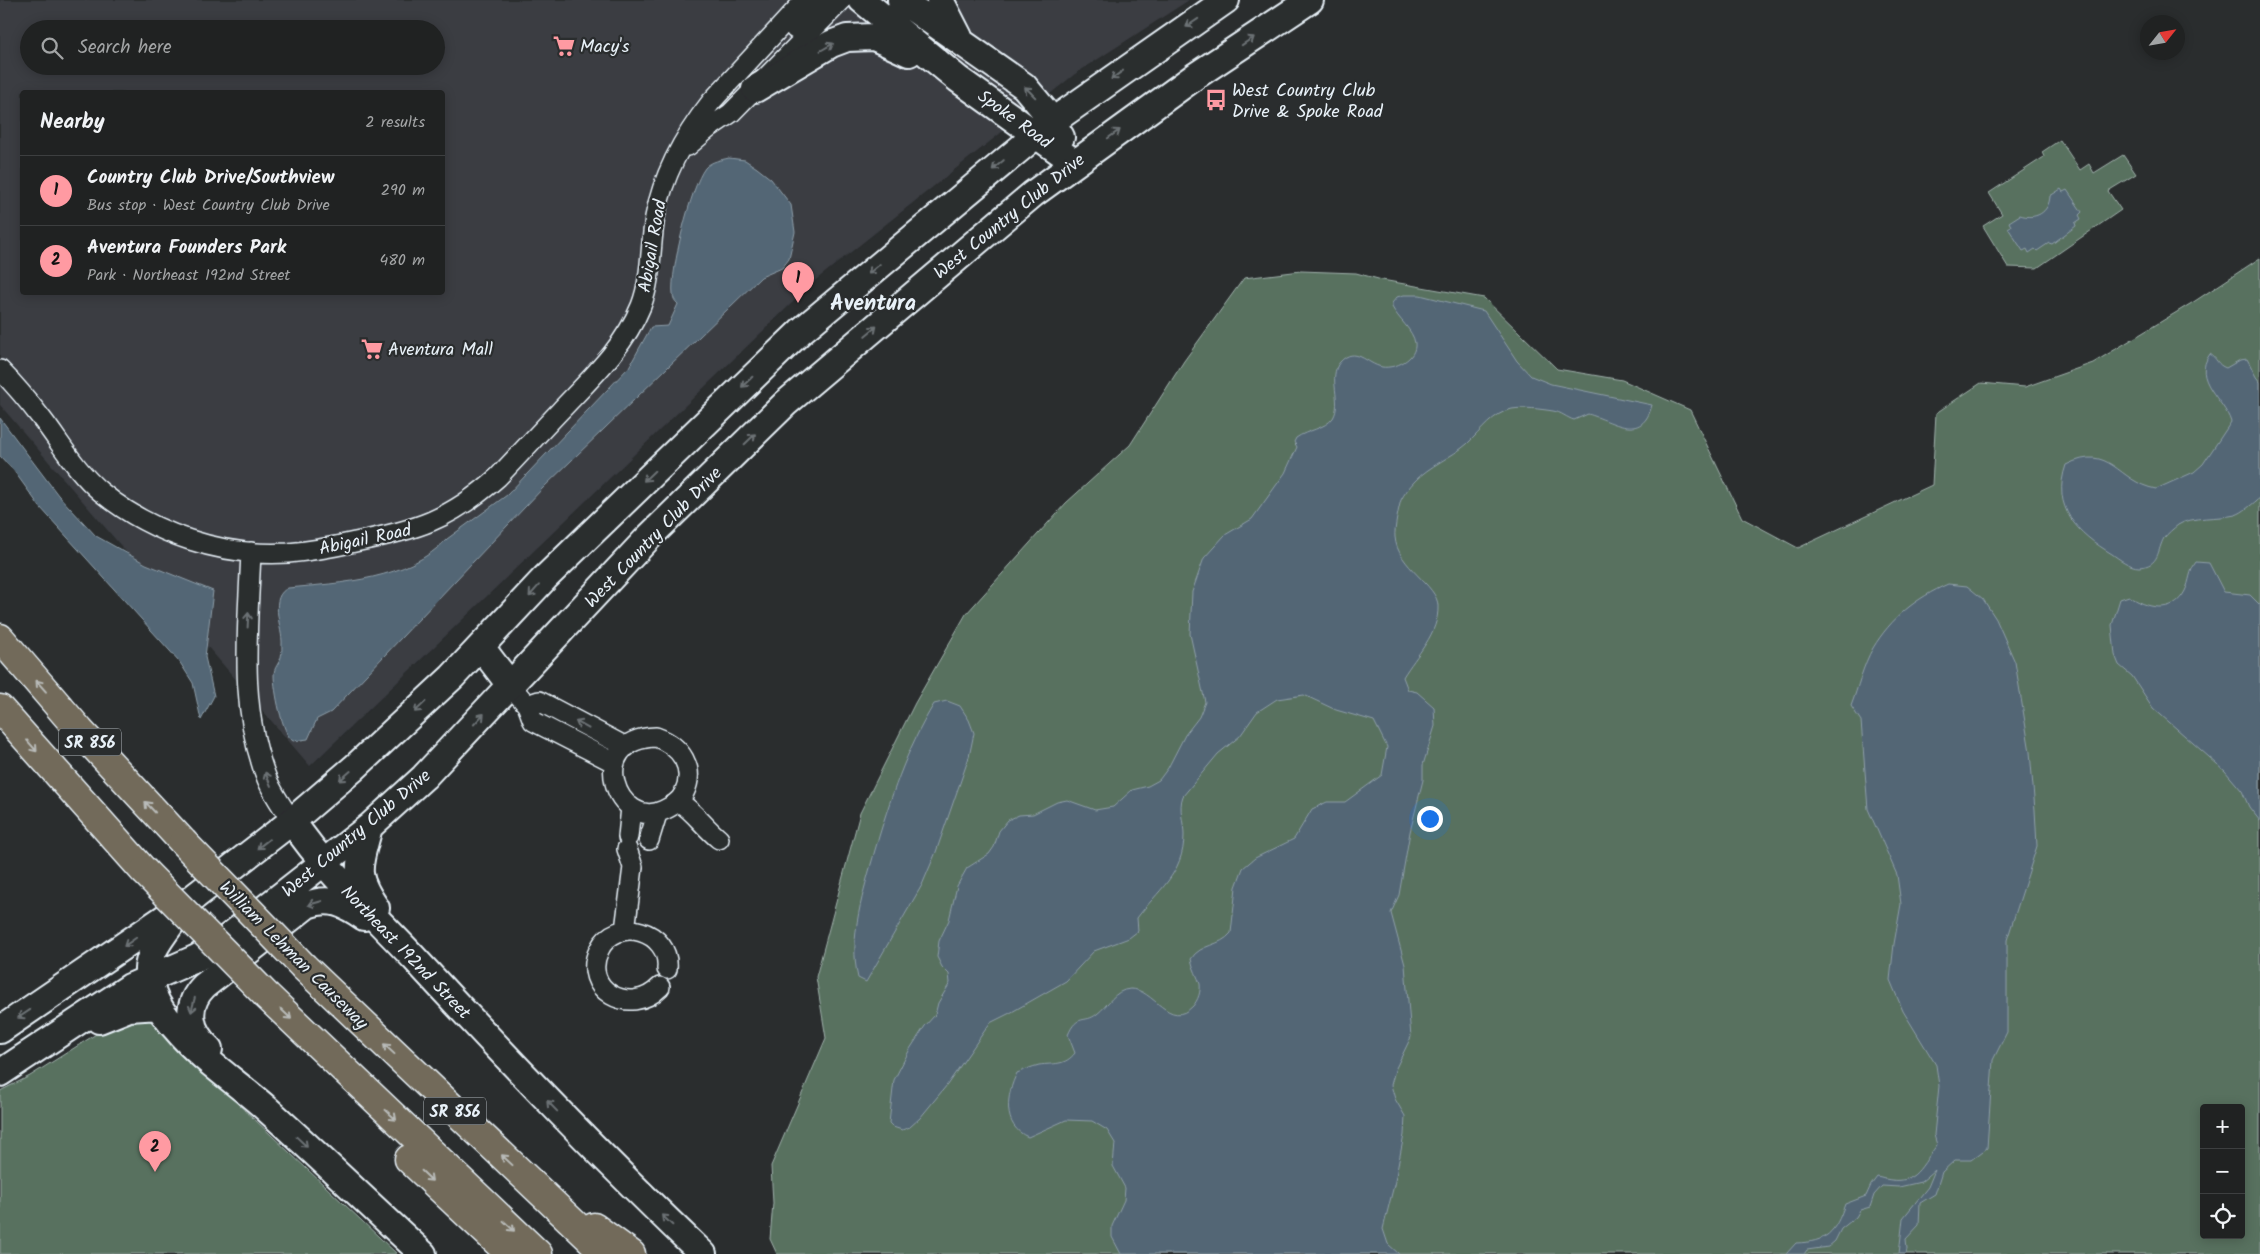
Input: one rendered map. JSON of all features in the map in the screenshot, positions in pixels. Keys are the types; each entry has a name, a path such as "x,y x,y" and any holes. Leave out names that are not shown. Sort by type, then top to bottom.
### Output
{"highway":[{"name":"William Lehman Causeway","path":"0,638 80,731 183,842 304,967 606,1254"},
{"name":"SR 856","path":"0,709 144,871 305,1033 538,1254"},
{"path":"305,1033 373,1123 510,1254"},
{"path":"527,1179 631,1254"}],"street":[{"name":"Abigail Road","path":"0,370 42,419 79,472 117,505 144,521 177,535 220,547 251,552 288,553 315,550 406,532 432,522 475,497 498,477 602,367 621,343 641,305 647,283 660,196 676,157 698,118 711,102 805,0"},
{"name":"Abigail Road","path":"709,128 726,101 824,0"},
{"name":"Abigail Road","path":"676,157 709,128 731,113 842,0"},
{"name":"Spoke Road","path":"862,0 958,79 1045,128"},
{"name":"Spoke Road","path":"901,0 1024,86 1045,128 1074,162"},
{"path":"940,0 962,42"},
{"path":"0,1030 185,904 292,821 388,737 481,647 545,578 801,331 1045,128 1226,0"},
{"name":"West Country Club Drive","path":"0,1073 119,994 148,978 197,958 221,943 369,826 424,777 648,538 786,403 1022,202 1074,162 1197,75 1310,0"},
{"path":"755,90 831,44 856,36 874,37 891,43 958,79"},
{"path":"684,442 715,473"},
{"name":"Northeast 192nd Street","path":"251,552 246,674 250,719 259,756 268,780 292,821 323,863 525,1078 702,1254"},
{"path":"481,647 527,705 534,721 615,763"},
{"path":"527,705 539,701 626,747"},
{"path":"656,737 668,741 679,750 686,760 689,773 687,786 678,801 657,814 638,810 619,795 614,784 613,772 615,763 626,747 644,738 656,737"},
{"path":"678,801 688,808 702,825 719,839"},
{"path":"625,930 631,806"},
{"path":"629,851 648,846 657,814"},
{"path":"369,826 360,865 361,884 402,945"},
{"path":"266,1109 196,1034 191,1014 198,992 295,913 318,902 332,901 345,904 402,945"},
{"path":"185,904 152,956 147,971 160,1006 183,1037 227,1078 266,1109 423,1254"},
{"path":"660,987 643,1000 631,1001 614,996 601,984 596,974 595,962 598,950 614,934 625,930 637,930 657,940 664,950 667,969"},
{"path":"52,1039 122,1010 160,1006"}],"shaded area":[{"name":"Aventura Mall","path":"0,0 1189,0 1075,74 817,279 310,766 0,405"}],"green space":[{"path":"2060,140 2080,170 2089,164 2094,173 2123,155 2136,174 2108,191 2121,210 2037,268 2008,267 1983,226 2002,214 1989,193 2044,157 2042,152"},
{"path":"2260,258 2260,1254 777,1254 770,1239 773,1203 771,1166 826,1038 816,977 860,813 915,703 966,614 1066,503 1130,445 1184,361 1244,278 1301,271 1356,273 1382,280 1484,298 1557,369 1622,380 1690,410 1742,518 1798,548 1932,485 1936,413 1981,383 2025,387 2093,363 2195,301"},
{"path":"145,1016 397,1254 0,1254 0,1091 30,1076 123,1017"}],"water":[{"path":"729,158 745,160 757,168 771,179 791,205 795,232 789,259 782,268 761,277 543,488 331,712 317,719 308,739 293,741 285,730 282,721 274,682 275,670 282,654 277,604 282,592 288,588 373,577 413,563 431,553 507,495 629,367 651,327 668,326 678,304 673,296 673,283 678,249 699,178 710,164"},
{"path":"2061,189 2063,192 2067,190 2082,212 2079,215 2081,219 2075,223 2076,226 2052,244 2049,243 2037,251 2035,249 2029,253 2027,249 2023,251 2008,228 2011,226 2009,222 2020,215 2031,217 2040,214 2047,207 2050,196"},
{"path":"1420,295 1484,311 1517,361 1531,376 1551,384 1652,405 1647,417 1641,424 1634,427 1617,425 1588,414 1574,420 1556,412 1543,410 1522,408 1505,411 1493,418 1461,449 1421,476 1409,488 1401,500 1395,534 1397,548 1409,566 1432,591 1438,606 1435,626 1431,635 1403,677 1408,690 1417,692 1434,707 1435,726 1423,765 1423,780 1410,832 1399,895 1391,913 1405,965 1411,1037 1395,1070 1391,1085 1395,1099 1405,1116 1404,1135 1383,1229 1388,1244 1399,1254 1121,1254 1112,1237 1112,1226 1124,1200 1125,1188 1113,1166 1115,1143 1107,1130 1092,1121 1066,1120 1028,1137 1020,1132 1010,1118 1009,1109 1010,1091 1017,1073 1039,1065 1063,1062 1071,1057 1075,1053 1068,1035 1071,1028 1078,1021 1093,1017 1115,995 1124,990 1139,990 1176,1014 1184,1012 1193,1006 1199,996 1200,984 1191,959 1200,950 1222,941 1231,933 1236,887 1243,868 1255,858 1294,839 1312,809 1327,802 1345,802 1382,775 1387,747 1374,721 1336,710 1304,695 1277,699 1257,712 1240,736 1218,754 1183,796 1181,811 1184,835 1183,849 1179,861 1168,881 1137,918 1138,931 1129,938 1094,951 1066,981 990,1023 947,1085 920,1118 910,1127 902,1130 893,1127 889,1123 894,1080 910,1049 925,1026 935,1015 938,1003 950,983 949,974 942,967 937,957 939,941 949,920 957,886 967,868 989,854 994,847 999,831 1008,820 1019,815 1033,814 1057,802 1067,800 1095,810 1113,807 1132,790 1148,786 1159,780 1168,768 1185,735 1199,717 1205,702 1190,634 1192,592 1204,558 1225,535 1252,519 1285,473 1297,447 1294,442 1296,438 1325,425 1333,418 1336,412 1335,375 1336,368 1340,362 1346,357 1356,355 1376,365 1387,367 1399,365 1413,354 1415,349 1414,338 1392,307 1392,303 1397,297"},
{"path":"2210,354 2226,368 2240,360 2247,359 2260,382 2260,498 2235,515 2190,520 2178,525 2164,538 2157,557 2151,564 2139,567 2132,566 2099,546 2078,528 2070,518 2062,494 2062,480 2066,465 2081,459 2094,458 2104,461 2143,485 2156,489 2194,472 2203,464 2231,422 2206,381 2205,363"},
{"path":"0,418 58,495 96,536 146,564 213,591 205,657 214,696 201,720 193,683 179,661 40,507 14,471 0,456"},
{"path":"2196,562 2209,563 2224,592 2250,595 2260,605 2260,821 2249,807 2242,791 2225,771 2153,708 2132,676 2119,665 2115,655 2112,625 2120,599 2129,596 2143,604 2159,607 2174,604 2185,591"},
{"path":"1948,584 1967,586 1983,599 1996,619 2015,662 2030,752 2035,810 2037,846 2007,940 2007,1032 1993,1060 1987,1148 1971,1160 1955,1160 1942,1172 1935,1194 1920,1203 1919,1225 1906,1239 1906,1254 1899,1254 1903,1218 1928,1187 1935,1170 1921,1182 1899,1187 1882,1186 1874,1195 1870,1207 1860,1210 1856,1217 1841,1229 1835,1241 1828,1247 1807,1250 1804,1254 1786,1254 1796,1243 1815,1241 1828,1234 1837,1222 1845,1204 1866,1196 1877,1177 1900,1180 1908,1179 1914,1175 1937,1145 1934,1135 1939,1086 1936,1065 1903,1011 1890,980 1901,904 1897,875 1868,809 1861,721 1851,706 1863,669 1880,637 1896,618 1915,602"},
{"path":"947,701 960,706 969,720 974,733 969,757 936,852 922,885 866,982 858,978 855,946 856,930 866,881 893,794 915,739 934,704"}],"place":[{"name":"Macy's","path":"564,46"},
{"name":"West Country Club Drive & Spoke Road","path":"1216,100"},
{"name":"Country Club Drive/Southview","path":"798,303"},
{"name":"Aventura Mall","path":"372,349"},
{"name":"Aventura Founders Park","path":"155,1172"}],"district":[{"name":"Aventura","path":"873,302"}]}
